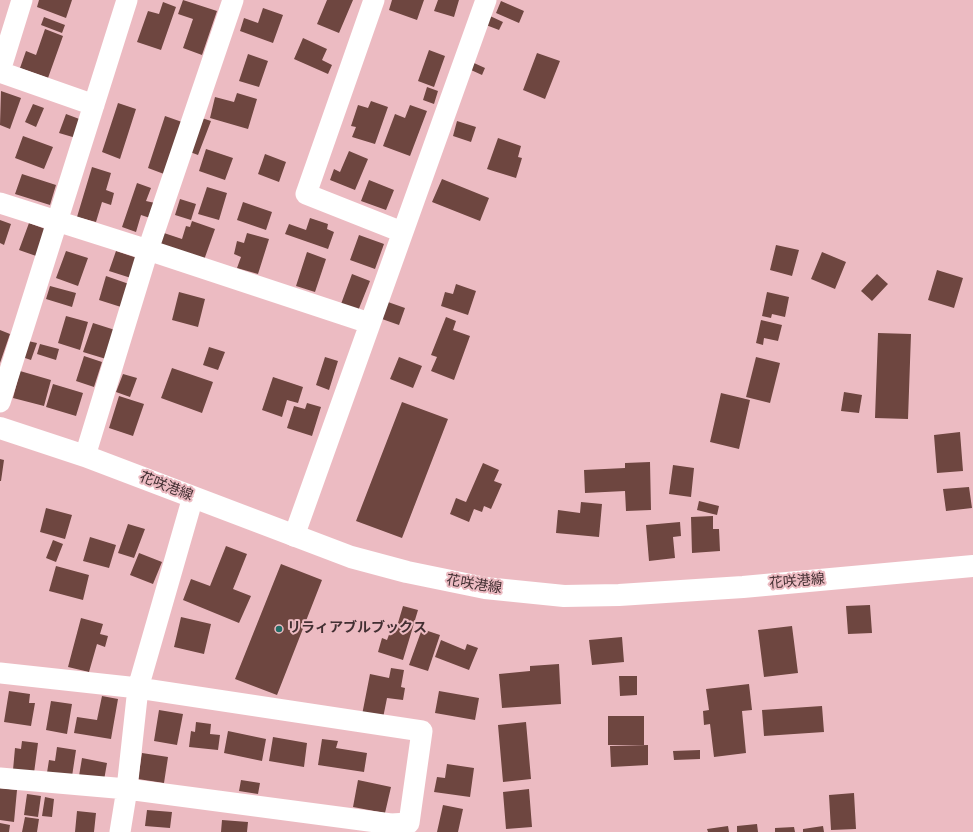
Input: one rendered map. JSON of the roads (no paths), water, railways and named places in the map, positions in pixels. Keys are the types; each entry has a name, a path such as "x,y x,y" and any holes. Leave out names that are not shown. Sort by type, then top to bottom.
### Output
{"main road":[{"name":"花咲港線","path":"0,428 85,456 351,557 407,572 485,588 564,596 618,595 743,586 973,566"}],"street":[{"path":"22,0 0,71 94,105"},
{"path":"0,402 127,0"},
{"path":"85,456 148,250 233,0"},
{"path":"374,0 306,194 402,232"},
{"path":"294,536 369,323 486,0"},
{"path":"0,203 369,323"},
{"path":"120,832 127,789 138,688 193,497"},
{"path":"0,673 138,688 422,731 409,823 391,824 127,789 0,778"}],"place":[{"name":"リラィアブルブックス","path":"279,629"}]}
